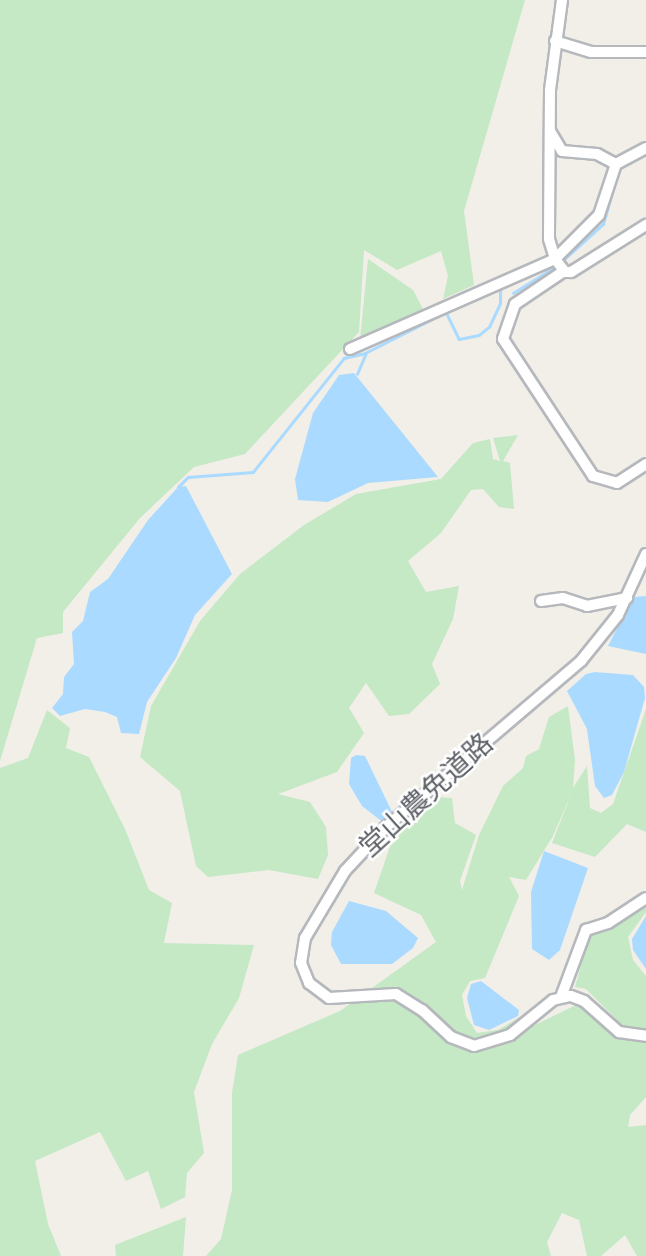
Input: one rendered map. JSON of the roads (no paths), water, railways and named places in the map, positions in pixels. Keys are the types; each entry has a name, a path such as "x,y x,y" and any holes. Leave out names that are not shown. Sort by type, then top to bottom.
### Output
{"street":[{"path":"562,0 555,41 550,131 549,239 559,265 571,272 595,260 646,225"},
{"path":"555,41 590,51 646,52"},
{"path":"550,131 562,151 597,154 616,164"},
{"path":"646,148 616,164 599,215 559,265 515,304 503,339 593,476 617,483 646,464"},
{"path":"349,349 559,265"},
{"name":"堂山農免道路","path":"561,997 510,1035 474,1046 451,1037 422,1010 396,994 329,998 309,983 301,954 323,904 362,852 581,661 627,598 646,554"},
{"path":"541,601 563,598 587,606 627,598"},
{"path":"646,898 608,923 586,930 561,997 584,1001 619,1032 646,1035"}],"water":[{"path":"354,373 438,477 368,483 328,502 298,500 295,479 313,413 339,375"},
{"path":"186,486 232,574 195,615 176,658 147,702 139,734 121,733 117,717 105,712 85,709 60,716 52,708 63,694 64,677 74,664 72,632 83,621 90,592 108,579 148,520 178,487"},
{"path":"646,596 646,654 608,646 633,597"},
{"path":"595,672 633,675 644,687 645,698 624,772 612,795 604,798 595,786 587,729 567,691 586,674"},
{"path":"356,755 365,756 394,816 384,823 362,806 349,784 351,758"},
{"path":"544,851 588,868 560,950 549,960 532,949 531,892"},
{"path":"349,901 386,911 418,938 413,948 392,964 341,964 331,945 332,932"},
{"path":"646,916 646,969 633,950 632,939"},
{"path":"481,981 519,1010 518,1016 489,1030 474,1025 467,998 471,984"}],"waterway":[{"path":"560,263 603,224 612,192"},
{"path":"513,293 555,267"},
{"path":"178,487 188,477 253,472 344,358 365,353 446,312 459,339 479,335 489,327 500,303 500,289"},
{"path":"357,374 365,355"}]}
